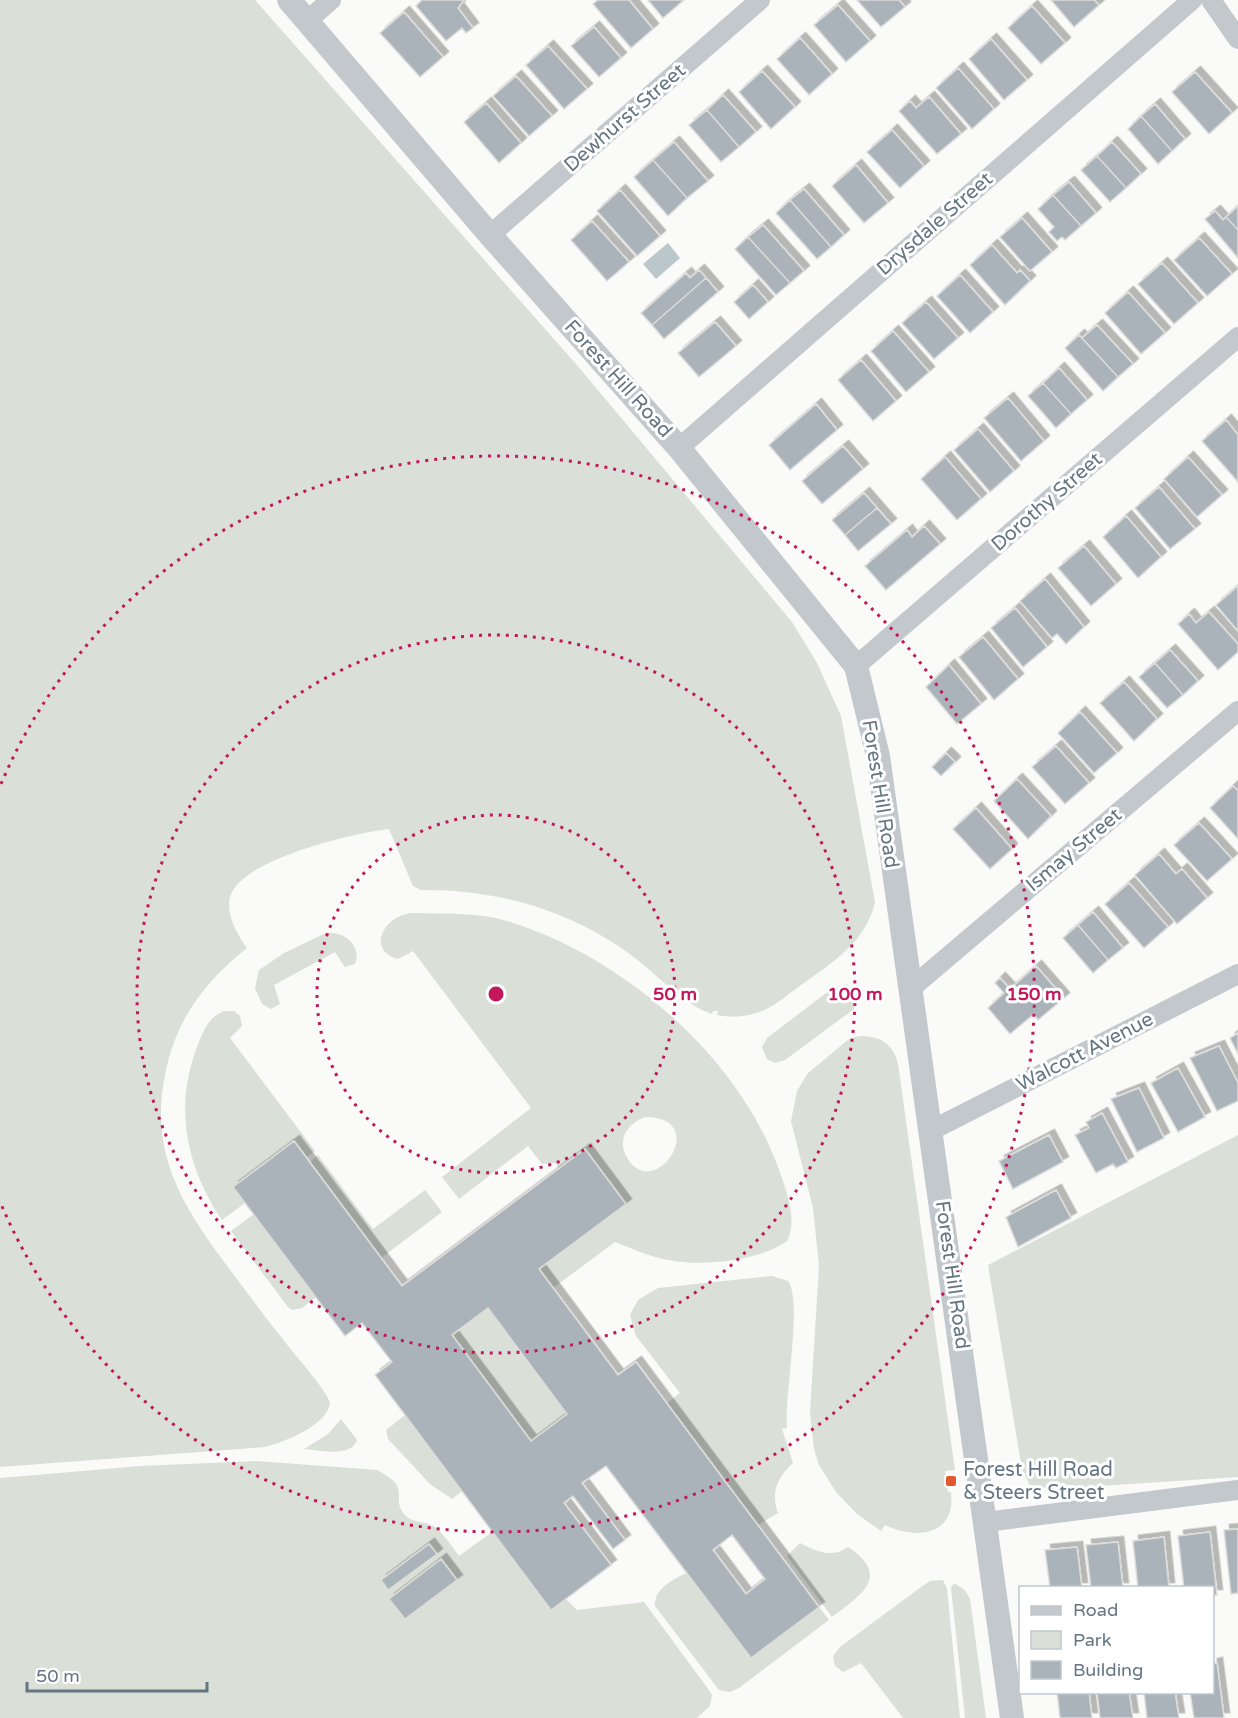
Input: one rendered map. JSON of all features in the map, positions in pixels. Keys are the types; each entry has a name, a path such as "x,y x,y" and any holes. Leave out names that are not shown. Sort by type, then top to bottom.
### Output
{"street":[{"name":"Forest Hill Road","path":"289,0 490,235 679,448 856,666 878,756 932,1130 1012,1718"},
{"path":"308,21 331,0"},
{"name":"Dewhurst Street","path":"490,235 760,0"},
{"name":"Drysdale Street","path":"679,448 1192,0"},
{"path":"1211,0 1238,39"},
{"name":"Dorothy Street","path":"856,666 1238,337"},
{"name":"Ismay Street","path":"910,989 1238,711"},
{"name":"Walcott Avenue","path":"932,1130 1238,974"},
{"path":"986,1522 1238,1490"}],"green space":[{"path":"0,0 255,0 576,364 792,622 817,663 841,716 875,902 871,916 856,940 836,960 767,1009 756,1013 729,1016 717,1015 718,1011 713,1011 712,1014 702,1010 611,942 586,927 534,906 478,894 421,890 413,886 389,829 328,842 280,858 259,868 242,880 232,892 230,914 247,948 205,989 184,1020 176,1037 165,1075 161,1103 162,1130 166,1155 174,1178 197,1223 258,1307 316,1380 330,1402 328,1410 314,1425 294,1437 265,1447 0,1467"},
{"path":"412,913 460,914 507,921 549,937 590,958 630,983 668,1013 702,1046 732,1083 757,1121 776,1162 789,1201 791,1222 787,1241 775,1248 746,1258 697,1263 662,1259 615,1242 553,1288 539,1269 626,1204 585,1149 559,1168 555,1163 542,1164 528,1146 459,1199 442,1177 531,1108 413,951 398,959 388,955 383,949 382,934 386,927 393,920","holes":["646,1117 665,1121 675,1131 676,1143 671,1156 662,1166 650,1171 637,1169 626,1156 623,1143 626,1132 634,1123"]},
{"path":"326,933 339,934 354,945 357,957 355,964 345,967 335,952 274,985 280,1004 271,1009 262,1004 255,988 259,970 284,953"},
{"path":"847,984 857,993 854,1009 785,1060 775,1063 767,1059 762,1047 767,1038 834,987"},
{"path":"224,1011 234,1011 240,1016 242,1026 230,1038 315,1151 222,1220 210,1200 192,1158 185,1114 190,1069 197,1047 210,1021"},
{"path":"859,1036 873,1037 884,1042 893,1051 898,1064 955,1470 945,1471 948,1492 951,1492 951,1507 947,1518 932,1531 921,1533 897,1530 885,1525 881,1531 857,1514 836,1492 819,1465 814,1449 810,1412 819,1266 813,1208 791,1121 797,1091 808,1073 849,1039"},
{"path":"1238,1135 1238,1477 1053,1489 1030,1486 1022,1469 988,1265"},
{"path":"318,1155 373,1229 425,1190 442,1212 381,1258 310,1162"},
{"path":"254,1214 316,1297 302,1308 292,1310 288,1307 231,1231"},
{"path":"772,1276 788,1281 794,1308 787,1428 782,1429 793,1463 777,1485 775,1498 778,1513 758,1525 666,1404 680,1393 636,1336 630,1315 638,1300 658,1288"},
{"path":"488,1308 567,1414 531,1441 452,1335"},
{"path":"405,1415 462,1491 452,1499 430,1484 388,1439 386,1430"},
{"path":"341,1419 357,1440 354,1446 334,1452 304,1449 328,1434"},
{"path":"257,1461 377,1470 395,1483 399,1493 399,1503 405,1515 435,1527 459,1556 492,1532 551,1610 566,1599 577,1610 644,1602 709,1690 712,1695 710,1706 697,1718 0,1718 0,1478 141,1466"},
{"path":"800,1543 818,1551 830,1553 842,1551 848,1547 861,1557 868,1567 870,1576 867,1585 853,1601 832,1617 787,1556"},
{"path":"686,1573 751,1658 819,1607 829,1620 739,1688 730,1692 719,1690 655,1606 661,1589"},
{"path":"943,1580 947,1589 960,1718 903,1718 861,1663 843,1672 835,1666 833,1656 840,1647 921,1587 930,1581"},
{"path":"954,1583 965,1590 970,1599 986,1718 965,1718 951,1588"}],"shaded area":[{"path":"668,243 680,258 656,279 643,264"}],"building":[{"path":"422,0 464,0 458,8 473,28 466,33 462,28 446,41 416,6"},
{"path":"598,0 629,0 653,29 631,48 593,4"},
{"path":"648,0 684,0 663,18"},
{"path":"857,0 899,0 905,7 881,27"},
{"path":"1051,0 1094,0 1099,5 1074,27"},
{"path":"838,5 870,41 846,62 814,25"},
{"path":"1032,6 1065,43 1041,64 1008,28"},
{"path":"404,12 443,57 420,77 380,33"},
{"path":"594,27 621,58 599,77 571,46"},
{"path":"800,38 832,74 809,95 777,59"},
{"path":"991,39 1027,80 1004,100 969,59"},
{"path":"548,46 587,89 564,109 526,65"},
{"path":"958,68 994,109 972,129 936,88"},
{"path":"762,71 795,107 771,129 739,92"},
{"path":"1195,72 1232,113 1209,134 1172,92"},
{"path":"516,76 552,116 529,136 493,96"},
{"path":"723,95 756,132 739,147 707,110"},
{"path":"929,97 961,134 937,154 899,111 910,101 916,108"},
{"path":"486,103 521,143 499,163 464,122"},
{"path":"1155,104 1185,139 1172,151 1141,116"},
{"path":"707,110 739,147 721,162 689,125"},
{"path":"1141,116 1172,151 1158,164 1128,129"},
{"path":"892,130 924,166 900,188 867,152"},
{"path":"674,142 708,181 687,198 653,160"},
{"path":"1112,142 1141,174 1126,188 1097,156"},
{"path":"1097,156 1126,188 1110,202 1081,170"},
{"path":"653,160 687,198 668,216 634,177"},
{"path":"856,165 888,203 864,223 832,186"},
{"path":"1069,182 1096,213 1081,226 1053,195"},
{"path":"804,189 844,235 831,247 790,200"},
{"path":"620,190 660,236 637,256 597,211"},
{"path":"1053,195 1081,226 1065,240 1062,237 1057,241 1049,232 1054,227 1038,209"},
{"path":"790,200 831,247 817,259 776,213"},
{"path":"1238,206 1238,230 1226,217"},
{"path":"1215,211 1223,220 1226,217 1238,230 1238,258 1205,219"},
{"path":"1022,218 1052,252 1030,271 1000,237"},
{"path":"592,221 629,262 607,281 571,240"},
{"path":"763,225 804,271 790,283 748,237"},
{"path":"748,237 790,283 776,295 735,249"},
{"path":"1199,238 1232,274 1207,296 1174,260"},
{"path":"992,245 1017,273 1020,270 1030,281 1005,305 970,265"},
{"path":"1162,263 1198,303 1174,324 1138,284"},
{"path":"699,270 706,278 652,325 641,313 686,273 690,278"},
{"path":"960,275 993,312 970,333 937,296"},
{"path":"706,278 718,292 664,339 652,325"},
{"path":"753,285 768,302 749,319 734,302"},
{"path":"1128,292 1165,333 1141,354 1105,313"},
{"path":"926,302 958,338 934,359 902,323"},
{"path":"715,322 736,346 699,377 678,353"},
{"path":"1097,325 1133,364 1118,377 1082,338"},
{"path":"893,331 929,372 906,392 871,351"},
{"path":"1079,335 1118,377 1103,391 1065,348"},
{"path":"861,360 896,401 873,421 838,380"},
{"path":"1059,368 1087,400 1071,414 1043,383"},
{"path":"1043,383 1071,414 1056,428 1028,396"},
{"path":"1008,398 1044,441 1021,461 984,418"},
{"path":"816,404 837,430 790,470 769,445"},
{"path":"1226,420 1238,435 1238,482 1202,441"},
{"path":"978,429 1014,471 990,492 954,450"},
{"path":"843,446 863,469 822,504 802,481"},
{"path":"945,457 981,499 957,520 921,479"},
{"path":"1188,457 1222,495 1197,517 1164,479"},
{"path":"1159,487 1195,529 1170,549 1135,508"},
{"path":"864,493 877,508 845,535 832,520"},
{"path":"877,508 891,524 858,551 845,535"},
{"path":"1126,516 1161,557 1138,578 1103,537"},
{"path":"924,526 940,544 886,590 865,566 907,530 912,537"},
{"path":"1084,546 1116,584 1091,606 1058,568"},
{"path":"1045,579 1084,627 1066,644 1057,634 1052,638 1020,601"},
{"path":"1238,586 1238,631 1216,605"},
{"path":"1015,608 1047,647 1023,667 991,628"},
{"path":"1209,612 1238,644 1238,652 1218,670 1178,624 1189,614 1196,623"},
{"path":"983,637 1018,679 994,700 959,657"},
{"path":"1170,650 1198,681 1183,695 1155,663"},
{"path":"1155,663 1183,695 1167,708 1139,677"},
{"path":"949,665 981,704 957,724 926,687"},
{"path":"1124,682 1157,719 1134,741 1100,703"},
{"path":"1080,712 1117,753 1094,773 1058,733"},
{"path":"1056,746 1089,783 1065,804 1032,767"},
{"path":"946,753 955,762 941,776 932,767"},
{"path":"1017,779 1051,816 1028,839 994,801"},
{"path":"1233,786 1238,791 1238,839 1210,808"},
{"path":"976,808 1012,849 990,869 953,829"},
{"path":"1199,823 1232,859 1207,881 1174,845"},
{"path":"1159,854 1176,874 1182,869 1207,898 1177,924 1135,875"},
{"path":"1129,883 1168,927 1144,948 1105,904"},
{"path":"1093,912 1123,948 1108,960 1078,925"},
{"path":"1078,925 1108,960 1093,973 1063,938"},
{"path":"1036,966 1064,998 1038,1020 1034,1014 1010,1034 988,1008 1004,993 995,983 1000,978 1010,989"},
{"path":"1238,1033 1238,1054 1230,1038"},
{"path":"1219,1046 1238,1083 1238,1101 1217,1111 1190,1058"},
{"path":"1178,1068 1205,1117 1178,1132 1151,1083"},
{"path":"1139,1088 1164,1138 1137,1152 1111,1099"},
{"path":"1102,1113 1128,1162 1116,1168 1113,1164 1096,1173 1075,1135 1089,1128 1086,1122"},
{"path":"1049,1135 1063,1162 1013,1189 999,1161"},
{"path":"294,1141 402,1286 585,1149 626,1204 539,1269 618,1375 636,1362 819,1607 751,1658 606,1466 582,1483 625,1540 613,1549 573,1496 564,1503 611,1565 551,1610 375,1375 392,1362 362,1323 345,1336 233,1187","holes":["488,1308 567,1414 531,1441 452,1335","732,1535 765,1579 746,1594 713,1550"]},
{"path":"1056,1190 1071,1218 1018,1247 1006,1217"},
{"path":"1238,1529 1238,1593 1231,1594 1224,1530"},
{"path":"1210,1532 1217,1595 1214,1595 1214,1586 1184,1586 1178,1536"},
{"path":"1164,1537 1169,1586 1138,1586 1133,1541"},
{"path":"1118,1542 1123,1586 1091,1586 1086,1545"},
{"path":"429,1544 437,1554 388,1590 381,1580"},
{"path":"1077,1547 1082,1586 1050,1586 1045,1550"},
{"path":"441,1559 457,1580 405,1619 389,1599"},
{"path":"1217,1663 1224,1718 1194,1718 1190,1694 1214,1694 1214,1664"},
{"path":"1057,1694 1089,1694 1092,1718 1060,1718"},
{"path":"1097,1694 1129,1694 1133,1718 1100,1718"},
{"path":"1144,1694 1175,1694 1179,1718 1147,1718"}],"place":[{"name":"Forest Hill Road & Steers Street","path":"951,1481"}]}
